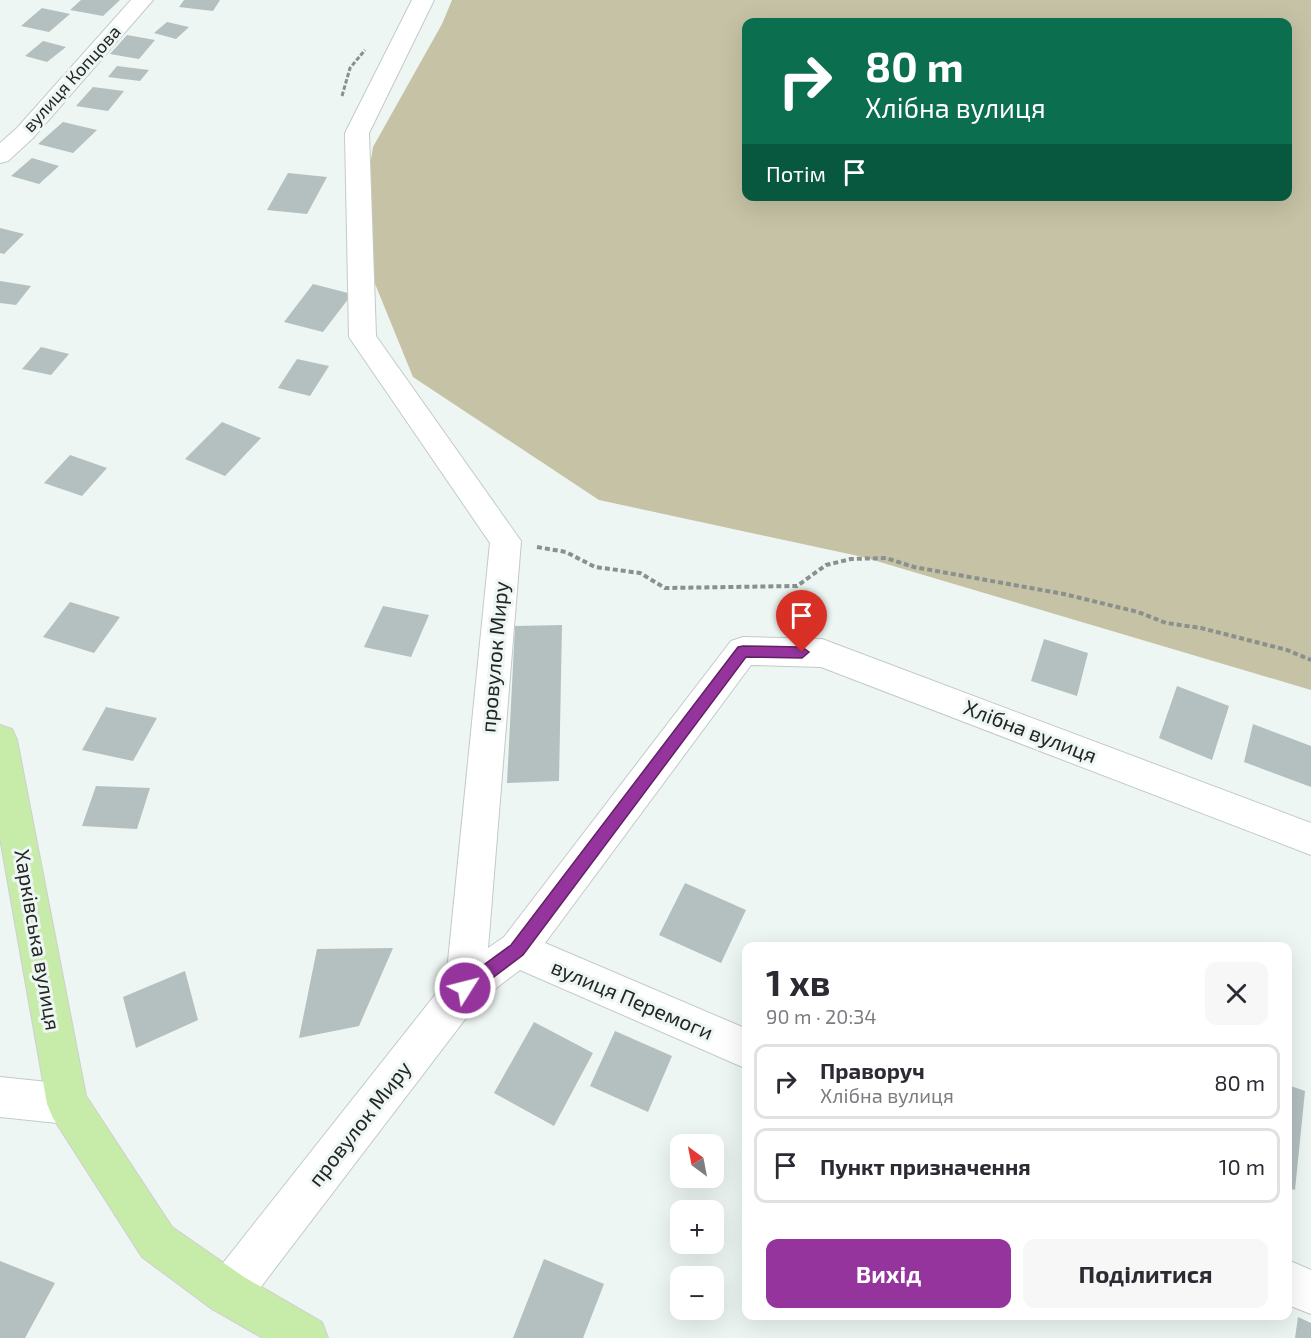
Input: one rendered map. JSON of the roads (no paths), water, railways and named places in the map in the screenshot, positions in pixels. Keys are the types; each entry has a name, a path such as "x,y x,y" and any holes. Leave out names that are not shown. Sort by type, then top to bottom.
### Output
{"main road":[{"name":"Харківська вулиця","path":"0,740 67,1104"},
{"path":"67,1104 157,1242 228,1293 306,1338"}],"street":[{"name":"вулиця Копцова","path":"0,156 25,133 142,0"},
{"name":"провулок Миру","path":"228,1293 465,988 506,541 363,337 357,133 423,0"},
{"name":"Хлібна вулиця","path":"517,950 743,651 822,653 1311,839"},
{"path":"465,988 517,950"},
{"name":"вулиця Перемоги","path":"517,950 742,1047"},
{"path":"0,1097 67,1104"},
{"path":"1292,1284 1311,1292"}]}
